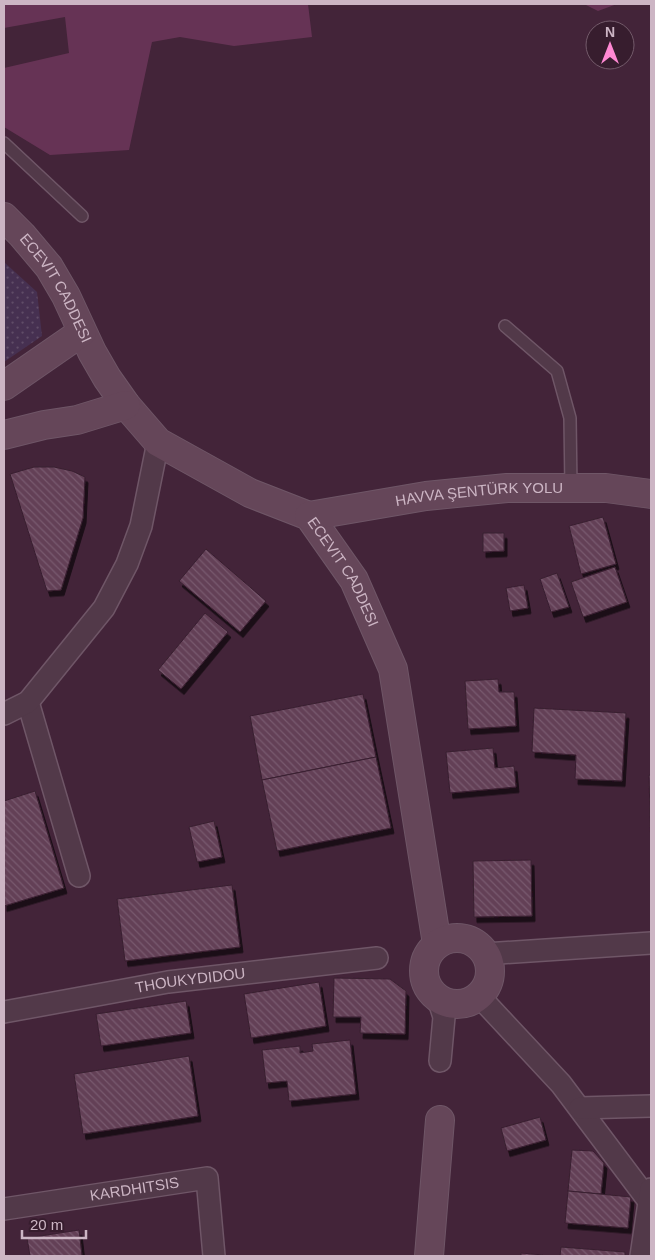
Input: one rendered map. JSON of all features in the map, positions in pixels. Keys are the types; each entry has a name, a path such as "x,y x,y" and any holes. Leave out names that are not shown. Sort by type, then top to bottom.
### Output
{"street":[{"name":"ECEVIT CADDESI","path":"4,217 50,267 107,378 126,405 158,442 250,493 309,516 354,580 393,669 437,944"},
{"path":"4,386 82,332"},
{"path":"4,435 36,426 78,420 126,405"},
{"path":"4,714 28,702 104,608 127,564 141,526 158,442"},
{"name":"HAVVA ŞENTÜRK YOLU","path":"309,516 426,496 507,488 606,488 651,494"},
{"path":"28,702 79,876"},
{"path":"447,939 464,939 478,946 485,954 489,964 489,976 486,987 478,995 469,1001 459,1004 438,998 430,991 423,971 425,960 437,944 447,939"},
{"path":"485,954 651,943"},
{"name":"THOUKYDIDOU","path":"4,1012 168,982 377,958"},
{"path":"478,995 561,1084 650,1197 641,1256"},
{"path":"438,998 444,1017 440,1061"},
{"path":"580,1108 651,1106"},
{"path":"430,1256 440,1120"},
{"name":"KARDHITSIS","path":"4,1208 207,1178 214,1256"}],"lane":[{"path":"4,143 82,216"},
{"path":"505,326 557,371 570,418 572,488"}],"shaded area":[{"path":"4,4 308,4 312,37 234,46 180,37 152,42 129,150 50,155 4,127 4,68 69,53 65,17 4,28"},
{"path":"584,4 617,4 598,11"},
{"path":"4,262 37,292 42,336 4,362"}],"building":[{"path":"34,467 54,467 72,471 85,477 83,518 61,590 47,591 10,474"},
{"path":"603,517 616,564 581,574 569,526"},
{"path":"483,533 504,533 504,551 483,552"},
{"path":"206,549 266,601 240,632 179,581"},
{"path":"615,567 627,602 583,617 571,582"},
{"path":"557,573 569,607 551,612 540,579"},
{"path":"524,585 528,608 510,611 506,588"},
{"path":"205,613 228,632 181,689 158,670"},
{"path":"498,679 499,692 514,692 516,726 468,729 465,681"},
{"path":"363,694 376,757 262,780 250,716"},
{"path":"534,708 626,713 622,781 575,779 576,755 532,752"},
{"path":"493,748 495,768 514,766 516,787 450,793 446,752"},
{"path":"376,757 391,828 277,851 262,780"},
{"path":"649,775 651,775 651,853"},
{"path":"35,791 64,888 4,906 4,801"},
{"path":"214,821 222,857 197,862 189,827"},
{"path":"531,860 532,916 474,917 473,861"},
{"path":"232,885 240,947 125,961 117,899"},
{"path":"334,978 390,979 406,991 405,1034 360,1033 361,1017 333,1017"},
{"path":"319,982 326,1026 251,1038 244,994"},
{"path":"186,1001 191,1033 101,1046 96,1014"},
{"path":"350,1040 356,1094 289,1101 287,1081 266,1083 262,1050 300,1046 300,1053 313,1051 312,1044"},
{"path":"189,1056 198,1116 83,1134 74,1074"},
{"path":"540,1117 546,1140 507,1151 501,1128"},
{"path":"572,1150 593,1151 604,1163 601,1194 568,1191"},
{"path":"568,1191 631,1197 628,1228 565,1223"},
{"path":"79,1230 82,1256 30,1256 27,1238"},
{"path":"561,1247 625,1252 625,1256 560,1256"},
{"path":"521,1253 543,1255 543,1256 521,1256"}]}
